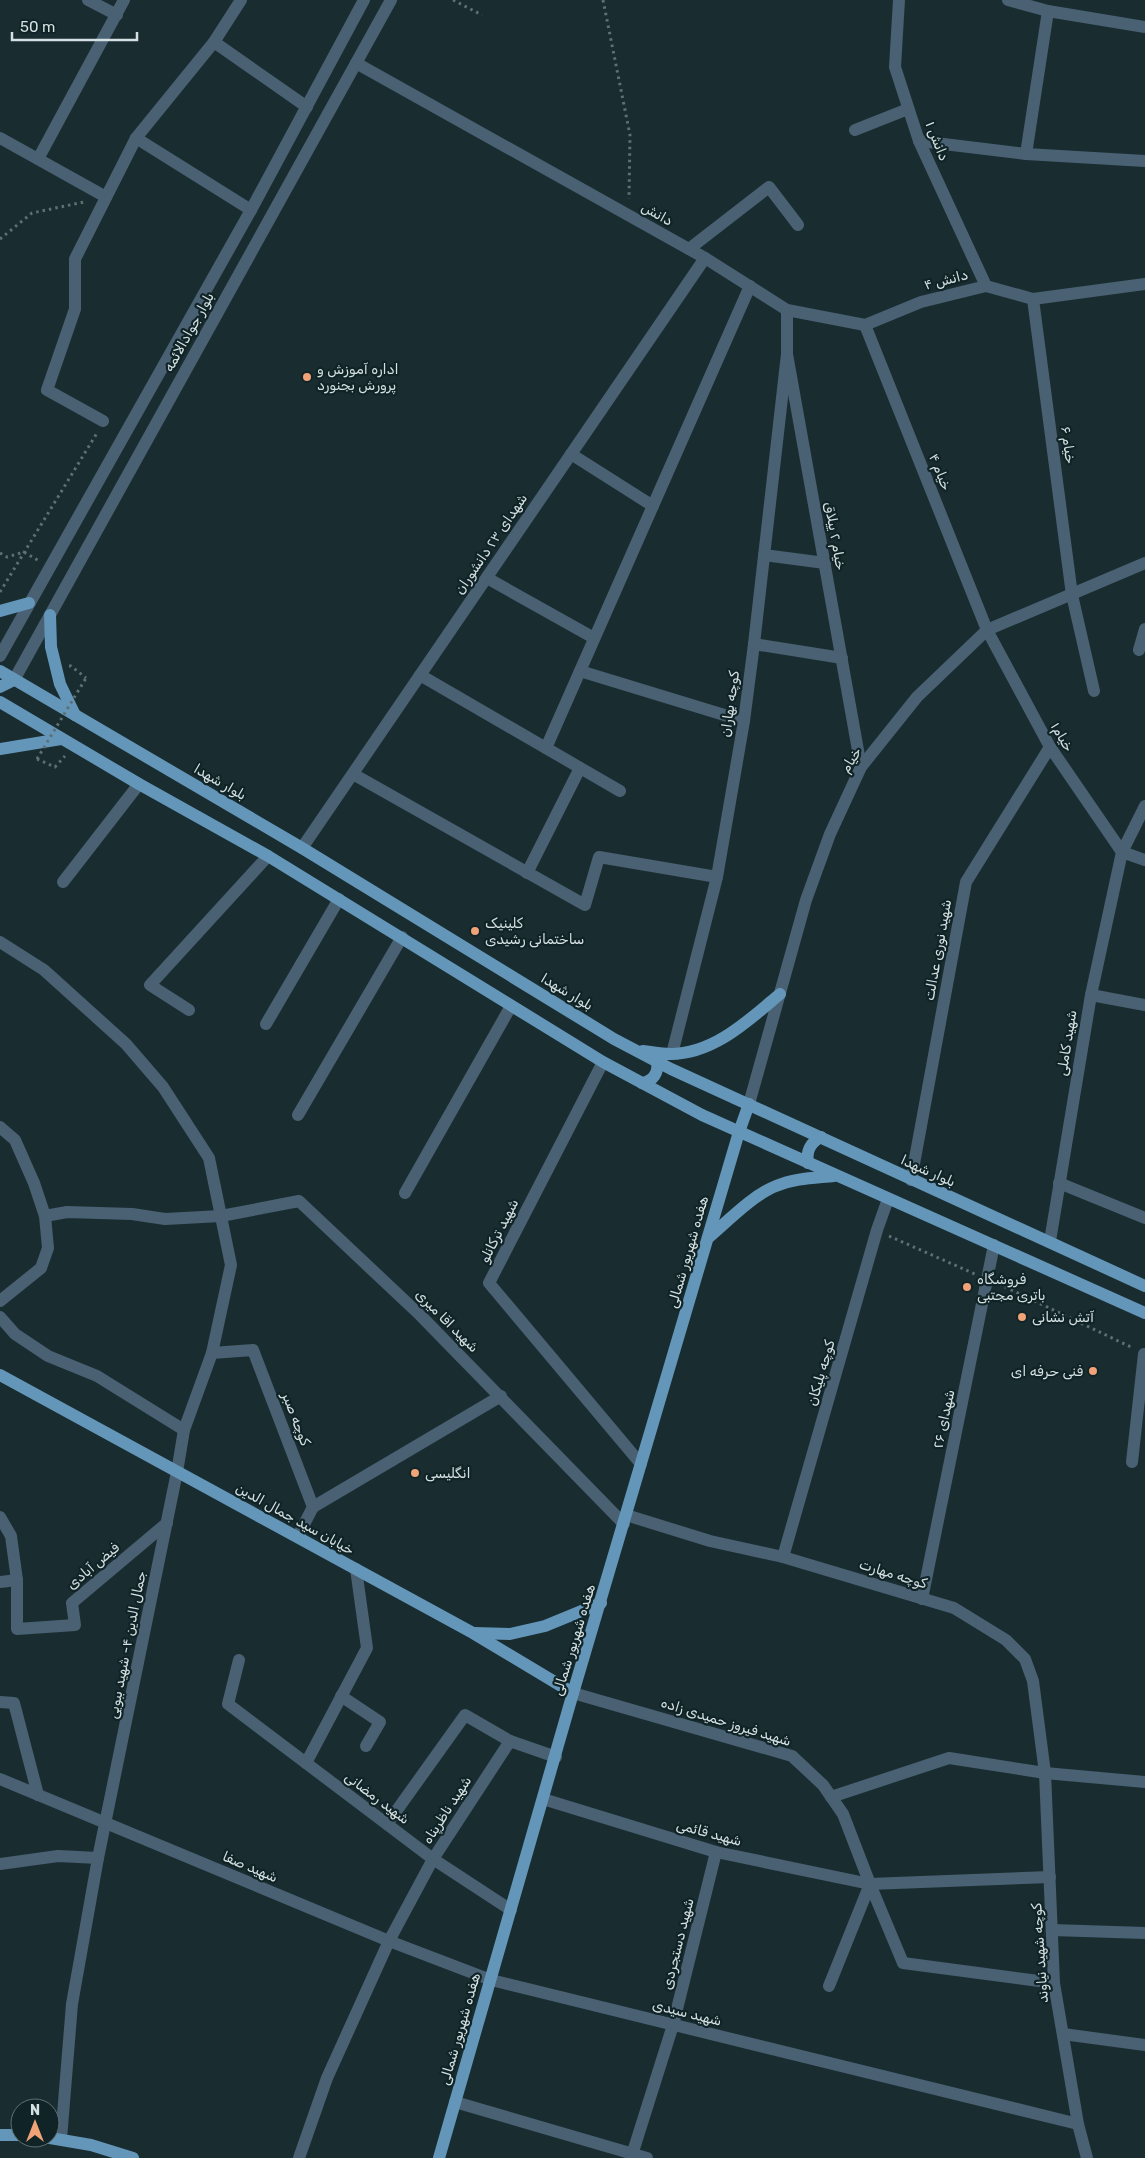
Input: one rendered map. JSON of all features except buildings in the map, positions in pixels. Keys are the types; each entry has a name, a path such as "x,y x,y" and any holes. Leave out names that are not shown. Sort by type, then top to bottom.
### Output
{"main road":[{"path":"0,611 30,603"},
{"path":"50,615 53,654 60,684 75,715"},
{"name":"بلوار شهدا","path":"0,671 302,848 635,1050 911,1180 1050,1241 1145,1286"},
{"path":"0,687 14,680"},
{"path":"0,702 139,784 268,856 603,1062 642,1083 702,1115 739,1132 1145,1313"},
{"path":"0,749 62,739"},
{"path":"635,1050 672,1054 701,1048 732,1034 780,994"},
{"path":"642,1083 651,1080 655,1076 657,1061"},
{"name":"هفده شهریور شمالی","path":"438,2158 556,1757 573,1693 739,1132 749,1104"},
{"path":"808,1163 807,1157 810,1146 821,1138"},
{"path":"708,1238 748,1204 775,1186 798,1179 837,1175"},
{"name":"خیابان سید جمال الدین","path":"0,1375 473,1633 573,1693"},
{"path":"473,1633 510,1634 545,1626 601,1602"},
{"path":"60,2139 91,2145 133,2158"}],"street":[{"path":"88,0 117,15"},
{"path":"38,159 124,0"},
{"path":"103,421 48,390 75,309 75,260 136,138 214,42 239,0"},
{"name":"بلوار جوادالائمه","path":"0,656 251,210 364,0"},
{"name":"بلوار جوادالائمه","path":"14,680 391,0"},
{"name":"دانش ۱","path":"899,0 895,67 919,141 986,286"},
{"path":"1008,0 1048,11 1145,27"},
{"path":"1026,154 1048,11"},
{"path":"214,42 306,107"},
{"name":"دانش","path":"356,64 705,258 787,310"},
{"path":"855,130 908,109"},
{"path":"0,138 106,197"},
{"path":"136,138 251,210"},
{"path":"919,141 1026,154 1145,161"},
{"path":"689,249 769,187 798,225"},
{"name":"شهدای ۲۳ دانشوران","path":"302,848 705,258"},
{"name":"دانش ۴","path":"865,325 921,302 986,286 1033,299 1145,284"},
{"path":"546,748 750,286"},
{"name":"خیام ۶","path":"1033,299 1072,595 1094,691"},
{"path":"787,310 865,325"},
{"name":"خیام ۲ ییلاق","path":"787,310 787,354 861,767"},
{"name":"خیام ۴","path":"865,325 987,630"},
{"name":"کوچه بهاران","path":"672,1054 717,877 744,721 787,354"},
{"path":"571,454 653,506"},
{"path":"764,555 825,563"},
{"name":"خیام","path":"749,1104 806,900 830,834 861,767 917,697 987,630 1145,563"},
{"path":"487,578 594,638"},
{"path":"1139,650 1145,629"},
{"name":"خیام۱","path":"987,630 1050,747 1122,852"},
{"path":"754,644 842,658"},
{"path":"580,671 744,721"},
{"path":"420,675 620,791"},
{"name":"شهید نوری عدالت","path":"911,1180 966,882 1050,747"},
{"path":"527,873 580,768"},
{"path":"353,774 585,905 599,857 717,877"},
{"path":"63,882 139,784"},
{"name":"شهید کاملی","path":"1050,1241 1091,995 1122,852 1145,806"},
{"path":"1122,852 1145,860"},
{"path":"189,1010 150,985 268,856"},
{"path":"266,1024 339,899"},
{"path":"298,1116 402,937"},
{"name":"جمال الدین ۴- شهید ببویی","path":"0,942 44,970 126,1044 164,1087 209,1158 231,1265 212,1353 184,1430 178,1472 98,1858 72,2004 60,2099"},
{"path":"1091,995 1145,1005"},
{"path":"404,1193 511,1006"},
{"name":"شهید ترکانلو","path":"603,1062 489,1283 641,1464"},
{"path":"0,1127 15,1140 34,1183 45,1216 48,1248 41,1268 0,1301"},
{"path":"1059,1183 1145,1218"},
{"name":"کوچه پلیکان","path":"783,1556 877,1230 888,1198"},
{"name":"شهید اقا میری","path":"221,1216 298,1201 420,1314 625,1519"},
{"path":"45,1216 68,1212 132,1214 165,1219 221,1216"},
{"name":"شهدای ۲۶","path":"922,1600 994,1245"},
{"path":"0,1317 15,1334 48,1356 97,1376 184,1430"},
{"name":"کوچه صبر","path":"212,1353 253,1350 313,1507"},
{"path":"1132,1462 1144,1354"},
{"path":"298,1536 313,1507 501,1396"},
{"name":"فیض آبادی","path":"0,1517 11,1536 17,1580 18,1629 75,1624 72,1603 167,1523"},
{"name":"کوچه مهارت","path":"625,1519 710,1542 783,1556 922,1600 954,1608 961,1612 1006,1640 1025,1659 1033,1681 1045,1773"},
{"path":"306,1763 367,1648 356,1569"},
{"path":"0,1582 17,1580"},
{"name":"شهید رمضانی","path":"238,1660 228,1704 432,1859 511,1910"},
{"name":"شهید فیروز حمیدی زاده","path":"573,1693 792,1756 823,1785 843,1814 903,1963 1054,1983"},
{"path":"341,1696 380,1722 366,1746"},
{"path":"0,1702 14,1703 38,1795"},
{"path":"387,1824 465,1715 510,1740 556,1757"},
{"name":"شهید ناظرپناه","path":"299,2158 327,2078 389,1941 432,1859 510,1740"},
{"path":"831,1797 949,1758 1045,1773 1145,1782"},
{"name":"کوچه شهید نیاوند","path":"1045,1773 1054,1983 1078,2124 1087,2158"},
{"name":"شهید صفا","path":"0,1779 389,1941 490,1980"},
{"name":"شهید قائمی","path":"543,1799 716,1852 870,1884 1050,1877"},
{"name":"شهید دستجردی","path":"632,2156 673,2025 716,1852"},
{"path":"0,1864 58,1856 98,1858"},
{"path":"829,1986 870,1884"},
{"path":"1052,1930 1145,1933"},
{"name":"شهید سیدی","path":"490,1980 1078,2124"},
{"path":"1063,2034 1145,2045"},
{"path":"455,2102 632,2156 648,2158"}],"path":[{"path":"453,0 482,15"},
{"path":"603,0 630,135 629,216"},
{"path":"0,239 32,213 106,197"},
{"path":"0,592 103,421"},
{"path":"55,768 37,759 86,678 72,666"},
{"path":"877,1230 988,1279 1144,1354"}],"place":[{"name":"اداره آموزش و پرورش بجنورد","path":"307,377"},
{"name":"کلینیک ساختمانی رشیدی","path":"475,931"},
{"name":"فروشگاه باتری مجتبی","path":"967,1287"},
{"name":"آتش نشانی","path":"1022,1317"},
{"name":"فنی حرفه ای","path":"1093,1371"},
{"name":"انگلیسی","path":"415,1473"}]}
